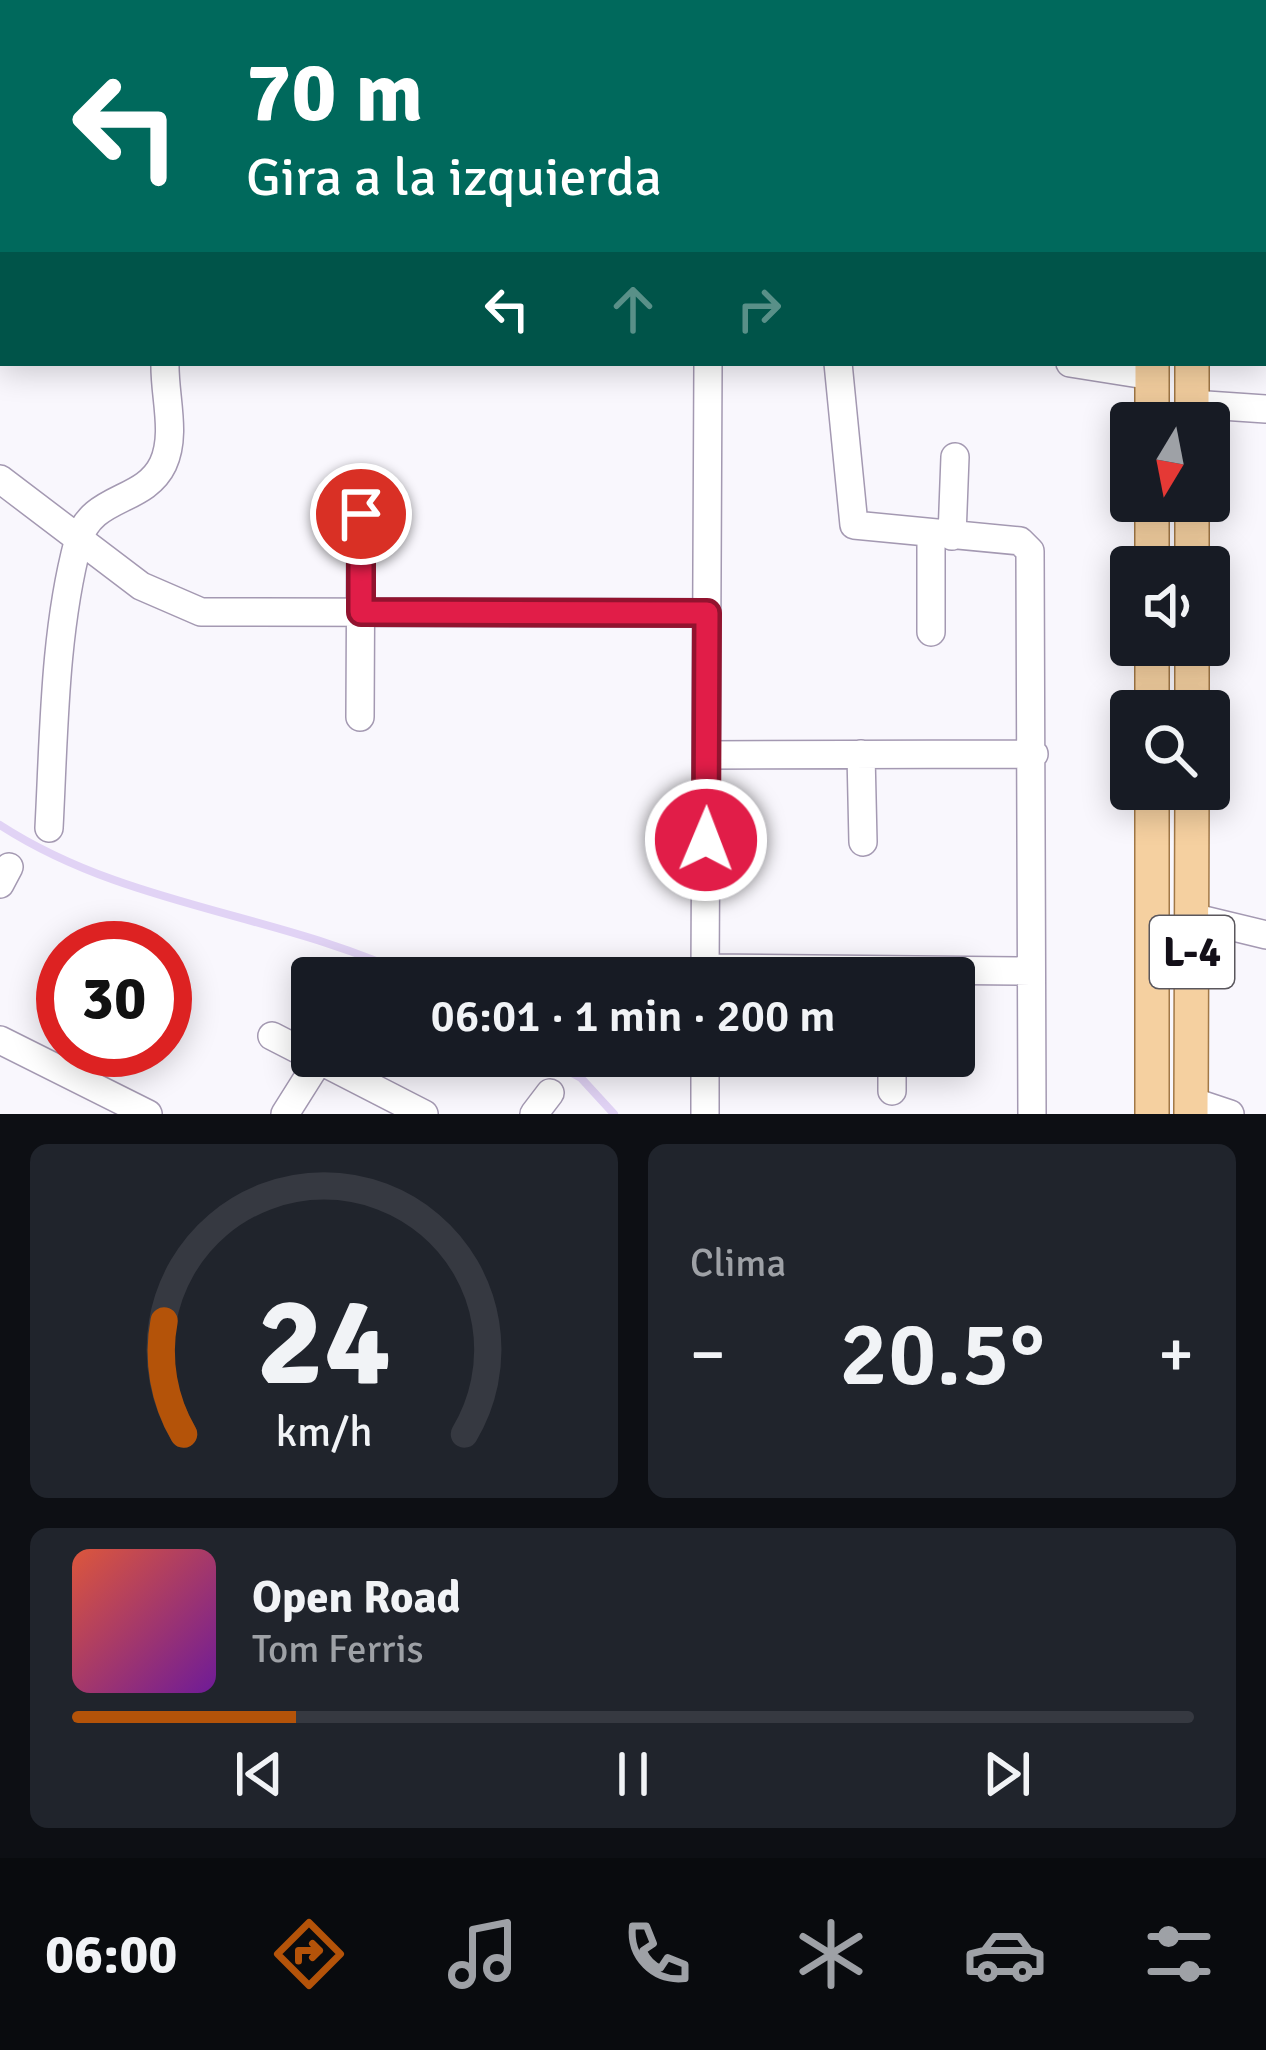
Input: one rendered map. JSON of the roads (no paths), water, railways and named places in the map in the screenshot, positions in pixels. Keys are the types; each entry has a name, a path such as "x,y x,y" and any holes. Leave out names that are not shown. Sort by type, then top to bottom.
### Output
{"main road":[{"path":"1192,366 1192,402"},
{"path":"1152,370 1152,402"},
{"name":"L-4","path":"1152,810 1152,1114"},
{"name":"L-4","path":"1191,1107 1192,810"}],"street":[{"path":"49,828 58,673 79,538 92,512 148,487 164,462 169,423 165,366"},
{"path":"705,957 708,366"},
{"path":"838,366 854,525 1020,542 1030,550 1034,754 1031,1114"},
{"path":"1105,366 1152,370"},
{"path":"1230,411 1266,409"},
{"path":"932,632 941,535 955,457"},
{"path":"0,479 141,586 201,612 707,613"},
{"path":"360,717 361,514"},
{"path":"707,754 1034,754"},
{"path":"861,754 863,842"},
{"path":"1192,917 1266,935"},
{"path":"975,972 1030,971"},
{"path":"272,1036 291,1046"},
{"path":"0,1040 148,1114"},
{"path":"285,1114 308,1077"},
{"path":"352,1077 424,1114"},
{"path":"705,1077 705,1114"},
{"path":"892,1077 892,1091"},
{"path":"1191,1107 1230,1114"}],"waterway":[{"path":"0,825 100,875 366,957"},
{"path":"579,1077 614,1114"}]}
